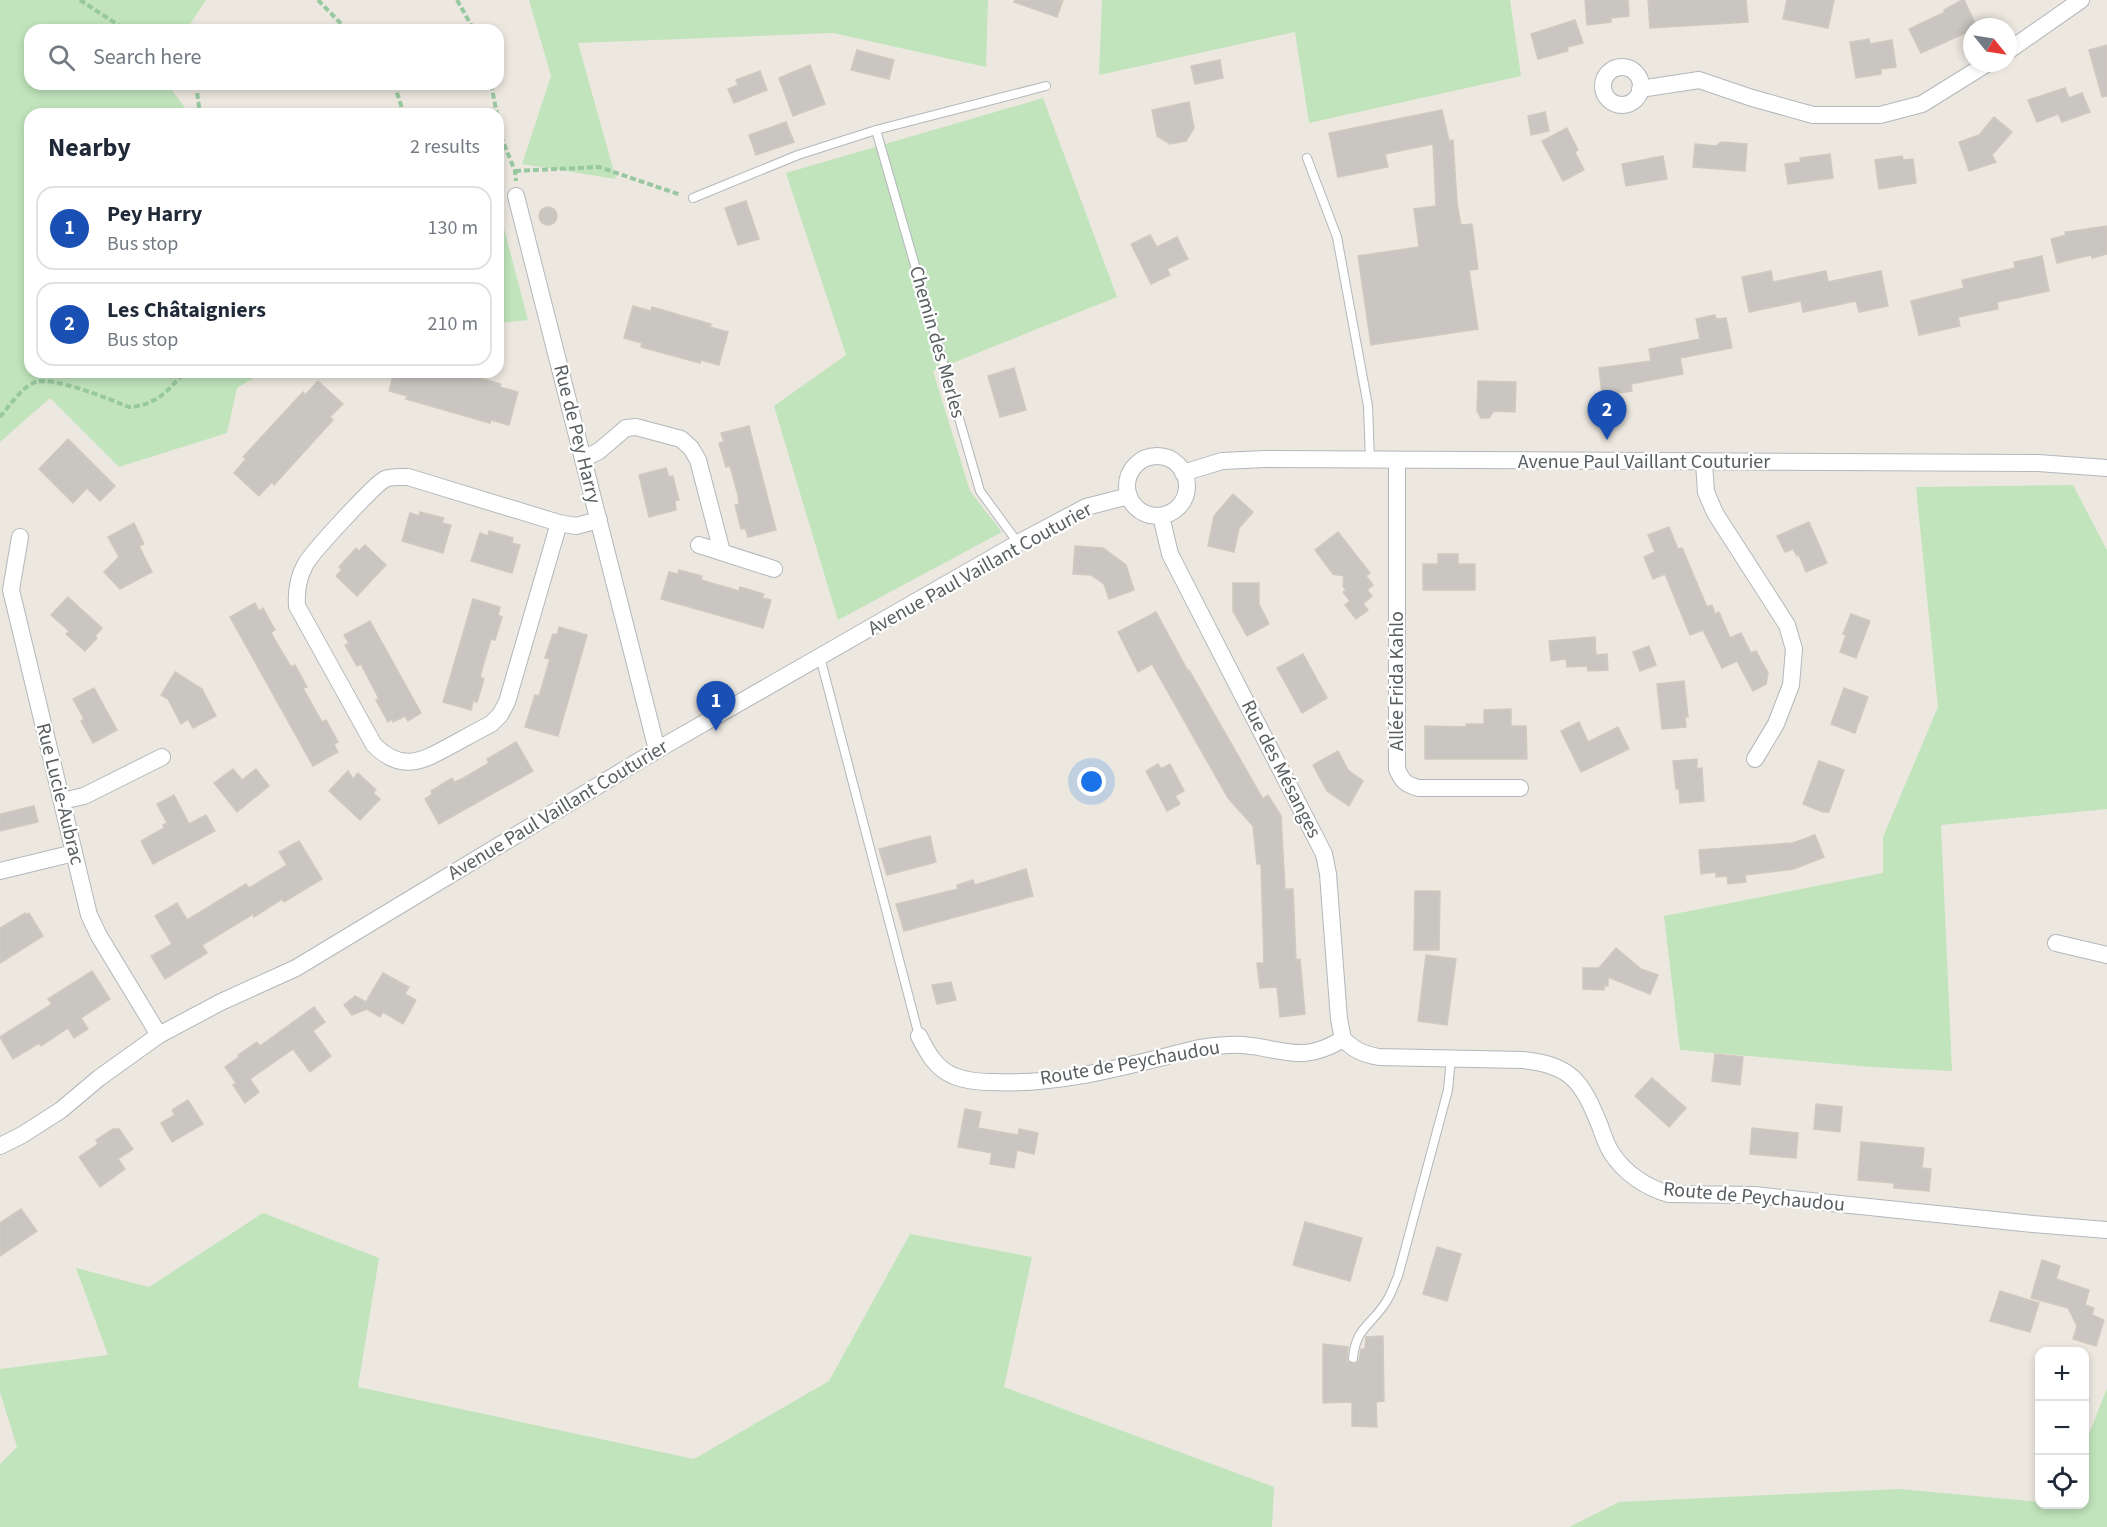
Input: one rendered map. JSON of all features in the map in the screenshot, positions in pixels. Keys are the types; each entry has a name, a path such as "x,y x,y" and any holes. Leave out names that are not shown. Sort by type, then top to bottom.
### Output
{"street":[{"path":"2017,45 2081,0"},
{"path":"1640,89 1700,80 1752,98 1813,115 1880,115 1922,104 1974,72"},
{"name":"Rue de Pey Harry","path":"516,196 657,750"},
{"path":"583,459 599,452 626,428 636,427 681,440 692,447 698,460 722,552"},
{"path":"1160,457 1170,459 1184,473 1185,497 1176,510 1161,516 1153,516 1138,509 1129,496 1127,486 1129,476 1141,461 1160,457"},
{"name":"Avenue Paul Vaillant Couturier","path":"1184,473 1222,461 1264,459 2038,463 2107,468"},
{"name":"Allée Frida Kahlo","path":"1397,461 1397,769 1401,780 1419,789 1520,788"},
{"path":"1704,463 1706,492 1715,513 1787,625 1794,649 1791,685 1776,724 1755,759"},
{"path":"559,523 507,702 500,715 490,724 424,760 403,761 381,752 374,745 297,606 299,579 312,555 375,488 385,479 397,477 408,477 559,523 576,526 599,520"},
{"name":"Avenue Paul Vaillant Couturier","path":"0,1146 61,1110 99,1078 159,1035 220,1002 296,968 657,750 1018,543 1086,507 1129,496"},
{"name":"Rue des Mésanges","path":"1161,516 1170,554 1324,854 1328,874 1339,1018 1343,1039"},
{"name":"Rue Lucie-Aubrac","path":"21,537 11,590 89,915 99,936 159,1035"},
{"path":"699,545 774,569"},
{"path":"62,801 84,796 162,757"},
{"path":"0,871 74,853"},
{"path":"2056,943 2107,955"},
{"name":"Route de Peychaudou","path":"919,1036 940,1068 954,1076 975,1082 1004,1083 1068,1078 1200,1048 1221,1046 1240,1045 1297,1054 1312,1053 1326,1049 1343,1039 1352,1048 1378,1057 1545,1062 1573,1077 1591,1104 1610,1150 1618,1161 1656,1191 1670,1194 1754,1195 2107,1230"}],"lane":[{"path":"693,198 798,154 876,130 1046,86"},
{"name":"Chemin des Merles","path":"876,130 980,491 1018,543"},
{"path":"1307,159 1337,237 1368,406 1370,461"},
{"name":"Route de Peychaudou","path":"820,657 919,1036"},
{"path":"1353,1358 1354,1345 1359,1333 1388,1300 1398,1276 1448,1090 1451,1058"}],"path":[{"path":"80,0 117,24"},
{"path":"318,0 341,24"},
{"path":"457,0 471,24"},
{"path":"197,90 199,108"},
{"path":"396,90 402,108"},
{"path":"492,90 496,108"},
{"path":"504,148 515,171 516,196"},
{"path":"515,171 599,167 693,198"},
{"path":"0,417 34,382 53,381 129,407 140,406 159,399 178,378"}],"green space":[{"path":"0,0 206,0 190,24 24,24 24,90 172,90 185,108 24,108 24,378 254,378 237,388 227,433 119,467 50,398 0,442"},
{"path":"529,0 988,0 986,67 833,33 578,43 616,179 522,164 551,76"},
{"path":"1102,0 1510,0 1521,76 1309,123 1295,32 1099,75"},
{"path":"1043,98 1117,297 933,371 970,491 1002,532 838,620 774,406 846,355 786,173"},
{"path":"504,228 528,320 504,322"},
{"path":"2073,485 2107,550 2107,809 1941,825 1952,1071 1872,1067 1680,1050 1664,916 1883,873 1883,837 1938,707 1916,487"},
{"path":"263,1213 379,1258 358,1387 694,1459 829,1381 910,1234 1032,1257 1004,1387 1274,1487 1272,1527 0,1527 0,1464 17,1447 0,1392 0,1369 108,1355 76,1268 149,1287"},
{"path":"2107,1388 2107,1527 1569,1527 1619,1502 1899,1489 2035,1502 2035,1509 2089,1509 2089,1434"}],"building":[{"path":"1015,0 1063,0 1057,17 1014,2"},
{"path":"1585,0 1628,0 1629,16 1611,18 1611,22 1587,25"},
{"path":"1648,0 1746,0 1748,22 1650,28"},
{"path":"1787,0 1834,0 1828,28 1783,19"},
{"path":"1964,0 1973,18 1963,18 1963,34 1921,53 1909,29 1945,12 1944,10"},
{"path":"1575,20 1583,43 1567,47 1568,51 1538,59 1531,34"},
{"path":"1869,39 1870,44 1892,40 1896,67 1881,69 1881,74 1856,78 1850,42"},
{"path":"2107,45 2107,96 2102,97 2089,50"},
{"path":"857,50 894,60 889,79 851,70"},
{"path":"1220,60 1223,78 1195,84 1191,66"},
{"path":"810,65 825,104 793,116 779,78"},
{"path":"760,71 767,90 734,103 728,89 738,85 736,80"},
{"path":"2065,88 2069,98 2082,93 2090,112 2062,122 2058,114 2037,122 2028,100"},
{"path":"1189,102 1194,128 1186,141 1170,144 1157,136 1152,110"},
{"path":"1442,110 1449,141 1453,140 1457,203 1461,225 1472,224 1478,269 1469,270 1478,329 1371,345 1358,256 1419,247 1414,209 1436,206 1433,144 1385,154 1388,167 1338,177 1329,133"},
{"path":"1545,112 1549,131 1531,135 1528,116"},
{"path":"1994,117 2012,132 1992,155 1996,162 1969,171 1959,142 1979,135"},
{"path":"786,122 794,142 756,155 749,135"},
{"path":"1567,128 1578,150 1575,152 1584,170 1563,181 1542,141"},
{"path":"1721,142 1747,144 1745,171 1693,167 1695,144 1716,146"},
{"path":"1830,154 1833,178 1788,184 1785,164 1801,162 1800,158"},
{"path":"1663,156 1667,179 1626,186 1622,164"},
{"path":"1902,156 1903,160 1913,159 1916,183 1879,189 1875,160"},
{"path":"746,201 759,239 738,245 725,208"},
{"path":"548,207 554,210 557,216 554,222 548,225 542,222 539,216 542,210"},
{"path":"2107,226 2107,254 2092,258 2091,255 2057,263 2051,239 2066,235 2065,232"},
{"path":"1150,235 1157,247 1177,237 1188,259 1167,269 1170,275 1151,284 1131,244"},
{"path":"2042,256 2049,291 1997,302 1998,309 1958,317 1960,326 1919,335 1911,301 1964,288 1962,280 2015,268 2014,262"},
{"path":"1771,271 1773,282 1826,271 1828,282 1881,271 1888,306 1859,312 1856,301 1803,312 1801,301 1749,312 1742,277"},
{"path":"633,306 651,311 652,307 711,324 710,327 728,332 719,365 701,360 700,363 641,347 642,343 624,338"},
{"path":"1715,315 1716,319 1726,318 1732,348 1680,358 1683,374 1631,384 1632,391 1602,395 1599,368 1651,361 1649,349 1700,339 1696,319"},
{"path":"1014,368 1026,410 1000,417 988,376"},
{"path":"392,378 480,378 518,392 509,425 491,420 490,423 406,399 407,396 389,391"},
{"path":"318,381 343,404 330,417 333,420 274,485 272,482 259,496 234,473 246,459 243,457 303,392 305,395"},
{"path":"1478,381 1516,382 1515,412 1494,411 1489,418 1481,418 1477,411"},
{"path":"749,426 776,530 748,537 745,528 741,529 735,505 739,504 738,495 730,466 726,467 719,443 724,442 721,433"},
{"path":"68,439 115,486 100,501 87,488 73,503 39,469"},
{"path":"666,468 669,477 673,476 679,500 675,501 676,510 649,517 639,475"},
{"path":"1233,494 1253,512 1239,528 1234,552 1208,546 1214,516"},
{"path":"420,512 444,518 442,523 451,525 443,553 402,541 410,513 419,516"},
{"path":"1809,522 1827,563 1806,572 1799,555 1797,556 1793,549 1785,552 1777,536"},
{"path":"134,523 144,544 139,546 152,572 120,589 104,572 119,557 108,537"},
{"path":"1669,527 1678,549 1682,548 1707,607 1712,605 1715,614 1719,612 1730,638 1741,633 1751,653 1756,651 1768,673 1766,684 1753,691 1737,661 1722,668 1703,630 1690,635 1665,574 1653,579 1644,557 1655,552 1648,535"},
{"path":"489,531 513,538 512,543 520,545 512,573 471,561 480,533 488,536"},
{"path":"1338,532 1370,573 1366,576 1373,585 1367,590 1372,596 1363,604 1368,610 1356,619 1345,605 1350,601 1343,592 1346,590 1343,586 1344,576 1333,574 1315,550"},
{"path":"365,545 386,565 357,596 336,576 342,570 339,567 356,548 359,551"},
{"path":"1075,546 1103,548 1126,565 1134,590 1109,599 1104,584 1091,575 1073,574"},
{"path":"1438,554 1458,554 1458,564 1475,564 1475,590 1423,590 1423,564 1438,564"},
{"path":"679,570 702,576 701,580 739,591 740,587 764,594 762,598 771,600 763,628 661,599 669,572 678,574"},
{"path":"1233,583 1259,583 1259,604 1269,624 1247,636 1233,611"},
{"path":"68,597 102,628 95,636 97,638 85,651 66,634 69,631 51,615"},
{"path":"473,599 500,607 498,615 502,617 495,640 491,639 480,677 484,679 477,702 473,701 471,710 443,702"},
{"path":"255,603 259,611 263,608 275,630 271,632 275,640 291,667 295,665 307,687 303,688 322,722 326,720 338,742 334,744 338,752 313,766 230,617"},
{"path":"1156,612 1263,799 1268,795 1281,816 1285,889 1293,889 1296,960 1300,959 1305,1014 1280,1017 1277,987 1260,988 1257,963 1264,963 1261,864 1257,864 1253,826 1228,798 1152,664 1138,672 1118,632"},
{"path":"1851,614 1870,621 1856,658 1840,652 1846,635 1843,634"},
{"path":"370,621 421,713 408,721 405,716 388,722 361,664 357,666 345,645 349,643 344,635"},
{"path":"559,627 587,635 558,736 525,727 535,695 539,696 550,659 545,658 553,634 557,635"},
{"path":"1595,637 1596,655 1607,654 1608,670 1588,671 1587,666 1567,667 1566,659 1551,661 1549,641"},
{"path":"1649,646 1656,665 1640,671 1633,652"},
{"path":"1303,654 1327,698 1302,713 1277,668"},
{"path":"175,672 202,689 216,716 193,728 188,719 181,724 168,699 161,695"},
{"path":"1684,681 1688,717 1685,717 1686,727 1662,729 1657,684"},
{"path":"94,688 117,730 93,743 81,721 84,719 73,699"},
{"path":"1844,688 1868,697 1855,733 1831,724"},
{"path":"1511,709 1511,726 1526,726 1527,759 1425,759 1425,726 1466,727 1466,724 1484,724 1484,710"},
{"path":"1579,722 1588,742 1618,727 1629,749 1581,772 1561,731"},
{"path":"516,742 533,771 439,824 425,799 432,794 431,791 452,778 454,782 462,779 489,763 487,759"},
{"path":"1338,751 1348,770 1363,781 1349,806 1327,791 1313,765"},
{"path":"1697,759 1697,769 1702,768 1704,801 1680,803 1673,761"},
{"path":"1819,761 1844,770 1829,812 1803,804"},
{"path":"1158,764 1161,769 1170,764 1184,791 1175,796 1180,804 1167,811 1146,771"},
{"path":"233,769 242,780 256,769 269,786 237,812 214,783"},
{"path":"348,771 353,779 358,773 376,790 373,793 380,799 360,820 329,791"},
{"path":"174,795 189,824 206,815 215,831 153,864 141,841 164,828 163,825 167,823 157,804"},
{"path":"34,806 38,822 0,831 0,814"},
{"path":"1815,835 1824,857 1794,869 1745,875 1746,882 1728,884 1727,876 1716,877 1716,872 1701,874 1699,850 1793,843"},
{"path":"930,836 936,862 887,875 879,849"},
{"path":"299,841 322,879 284,902 282,899 254,917 253,914 202,945 207,953 165,979 151,956 172,944 155,916 177,903 187,920 246,884 249,888 287,865 279,852"},
{"path":"1026,869 1033,896 904,931 896,904 958,889 957,885 973,880 975,885"},
{"path":"1415,891 1440,891 1439,950 1414,950"},
{"path":"25,913 26,915 29,913 43,936 0,963 0,928"},
{"path":"1616,948 1641,969 1658,975 1650,994 1608,977 1608,986 1604,986 1604,990 1583,989 1583,968 1599,968"},
{"path":"1426,955 1456,959 1447,1025 1418,1021"},
{"path":"92,971 110,999 81,1018 88,1029 74,1038 68,1028 41,1046 39,1043 13,1059 0,1037 52,1004 48,999"},
{"path":"383,973 409,987 405,994 416,1000 403,1024 383,1012 380,1017 367,1009 352,1015 344,1005 355,996 366,1002"},
{"path":"951,982 956,1000 937,1004 932,985"},
{"path":"314,1007 325,1022 313,1031 331,1056 310,1072 293,1049 250,1079 259,1092 245,1103 233,1085 236,1083 225,1067 257,1042 260,1046"},
{"path":"1715,1054 1743,1057 1740,1085 1712,1081"},
{"path":"1652,1078 1686,1108 1669,1127 1635,1096"},
{"path":"188,1100 203,1124 172,1142 161,1123 175,1115 172,1110"},
{"path":"1816,1104 1842,1107 1840,1132 1814,1129"},
{"path":"965,1109 981,1112 978,1128 1018,1135 1019,1129 1038,1133 1034,1154 1017,1150 1014,1168 990,1164 992,1153 958,1147"},
{"path":"1752,1128 1798,1133 1796,1158 1750,1154"},
{"path":"113,1129 119,1129 133,1149 118,1159 125,1169 100,1187 79,1157 98,1144 96,1140"},
{"path":"1861,1142 1924,1148 1922,1168 1931,1169 1929,1191 1894,1188 1894,1183 1858,1180"},
{"path":"21,1209 37,1231 0,1256 0,1223"},
{"path":"1305,1222 1362,1238 1350,1281 1293,1265"},
{"path":"1437,1247 1461,1254 1447,1301 1423,1294"},
{"path":"2042,1260 2060,1266 2056,1279 2089,1290 2085,1305 2094,1308 2092,1315 2104,1320 2096,1346 2073,1339 2077,1326 2068,1308 2031,1298"},
{"path":"2000,1291 2039,1303 2030,1332 1990,1321"},
{"path":"1383,1336 1384,1401 1376,1402 1377,1427 1352,1426 1352,1402 1323,1403 1323,1344 1348,1347 1347,1361 1355,1364 1359,1360 1361,1349 1365,1349 1366,1337"}],"place":[{"name":"Les Châtaigniers","path":"1607,440"},
{"name":"Pey Harry","path":"716,731"}]}
